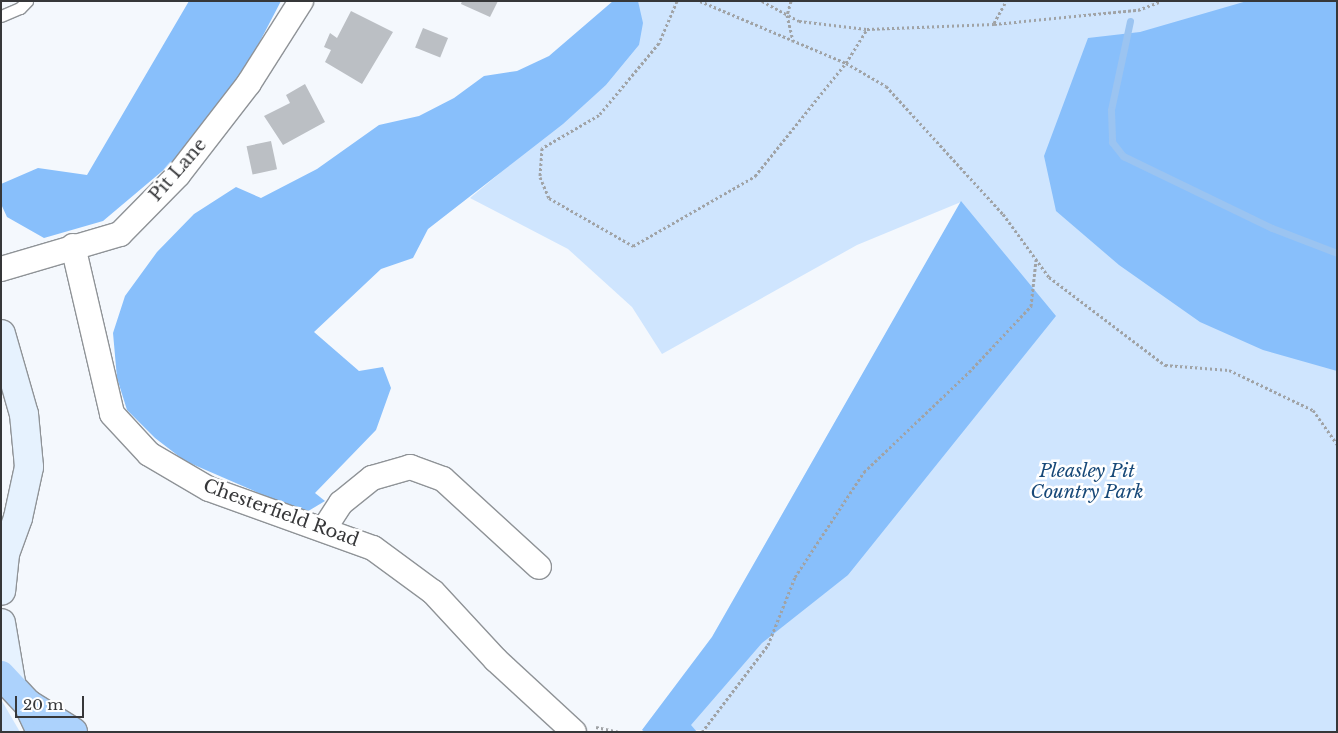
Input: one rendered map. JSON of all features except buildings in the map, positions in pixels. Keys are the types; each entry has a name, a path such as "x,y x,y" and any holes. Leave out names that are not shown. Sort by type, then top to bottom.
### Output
{"highway":[{"path":"6,678 28,704 41,732"},
{"path":"28,704 74,732"}],"street":[{"name":"Pit Lane","path":"1,269 73,246 120,234 178,175 249,83 301,1"},
{"name":"Chesterfield Road","path":"73,246 112,414 149,454 209,489 373,548 433,592 496,660 574,732"},
{"path":"1,334 24,414 29,467 18,518 3,556 1,591"},
{"path":"324,529 341,503 372,478 410,467 443,479 539,567"},
{"path":"1,623 6,678"}],"lane":[{"path":"1,16 20,8 27,1"}],"path":[{"path":"677,1 658,43 599,115 542,148 540,177 549,198 633,246 755,176 846,63 867,29"},
{"path":"700,1 846,63 886,86 1004,214 1048,277 1165,365 1229,370 1313,410 1337,444"},
{"path":"762,1 799,21 867,29 994,24 1138,10 1161,1"},
{"path":"791,1 787,15 793,42"},
{"path":"994,24 1006,1"},
{"path":"702,732 768,646 795,577 864,472 969,372 1031,306 1036,259"},
{"path":"708,732 788,732"}],"green space":[{"name":"Pleasley Pit Country Park","path":"638,1 1337,1 1337,732 642,730 712,637 961,202 857,245 662,354 632,307 568,249 470,198 606,85 639,45"},
{"path":"2,701 20,732 1,732"}],"shaded area":[{"path":"189,1 281,1 244,72 173,162 103,221 44,238 7,217 1,204 1,184 38,168 87,175"},
{"path":"613,1 638,1 643,23 639,45 606,85 563,124 428,229 413,258 381,269 314,332 359,371 383,367 391,388 376,430 315,493 325,501 305,513 185,461 155,438 127,410 117,378 113,333 125,296 157,252 194,214 236,187 261,198 317,169 379,125 419,116 454,98 484,76 517,71 549,56"},
{"path":"1247,1 1337,1 1337,371 1263,350 1200,322 1119,265 1056,211 1044,156 1088,38 1140,32"},
{"path":"961,201 1056,316 848,575 762,643 691,725 697,732 645,732 642,730 712,637"}],"waterway":[{"path":"1130,21 1111,110 1112,142 1123,156 1272,228 1337,253"}]}
